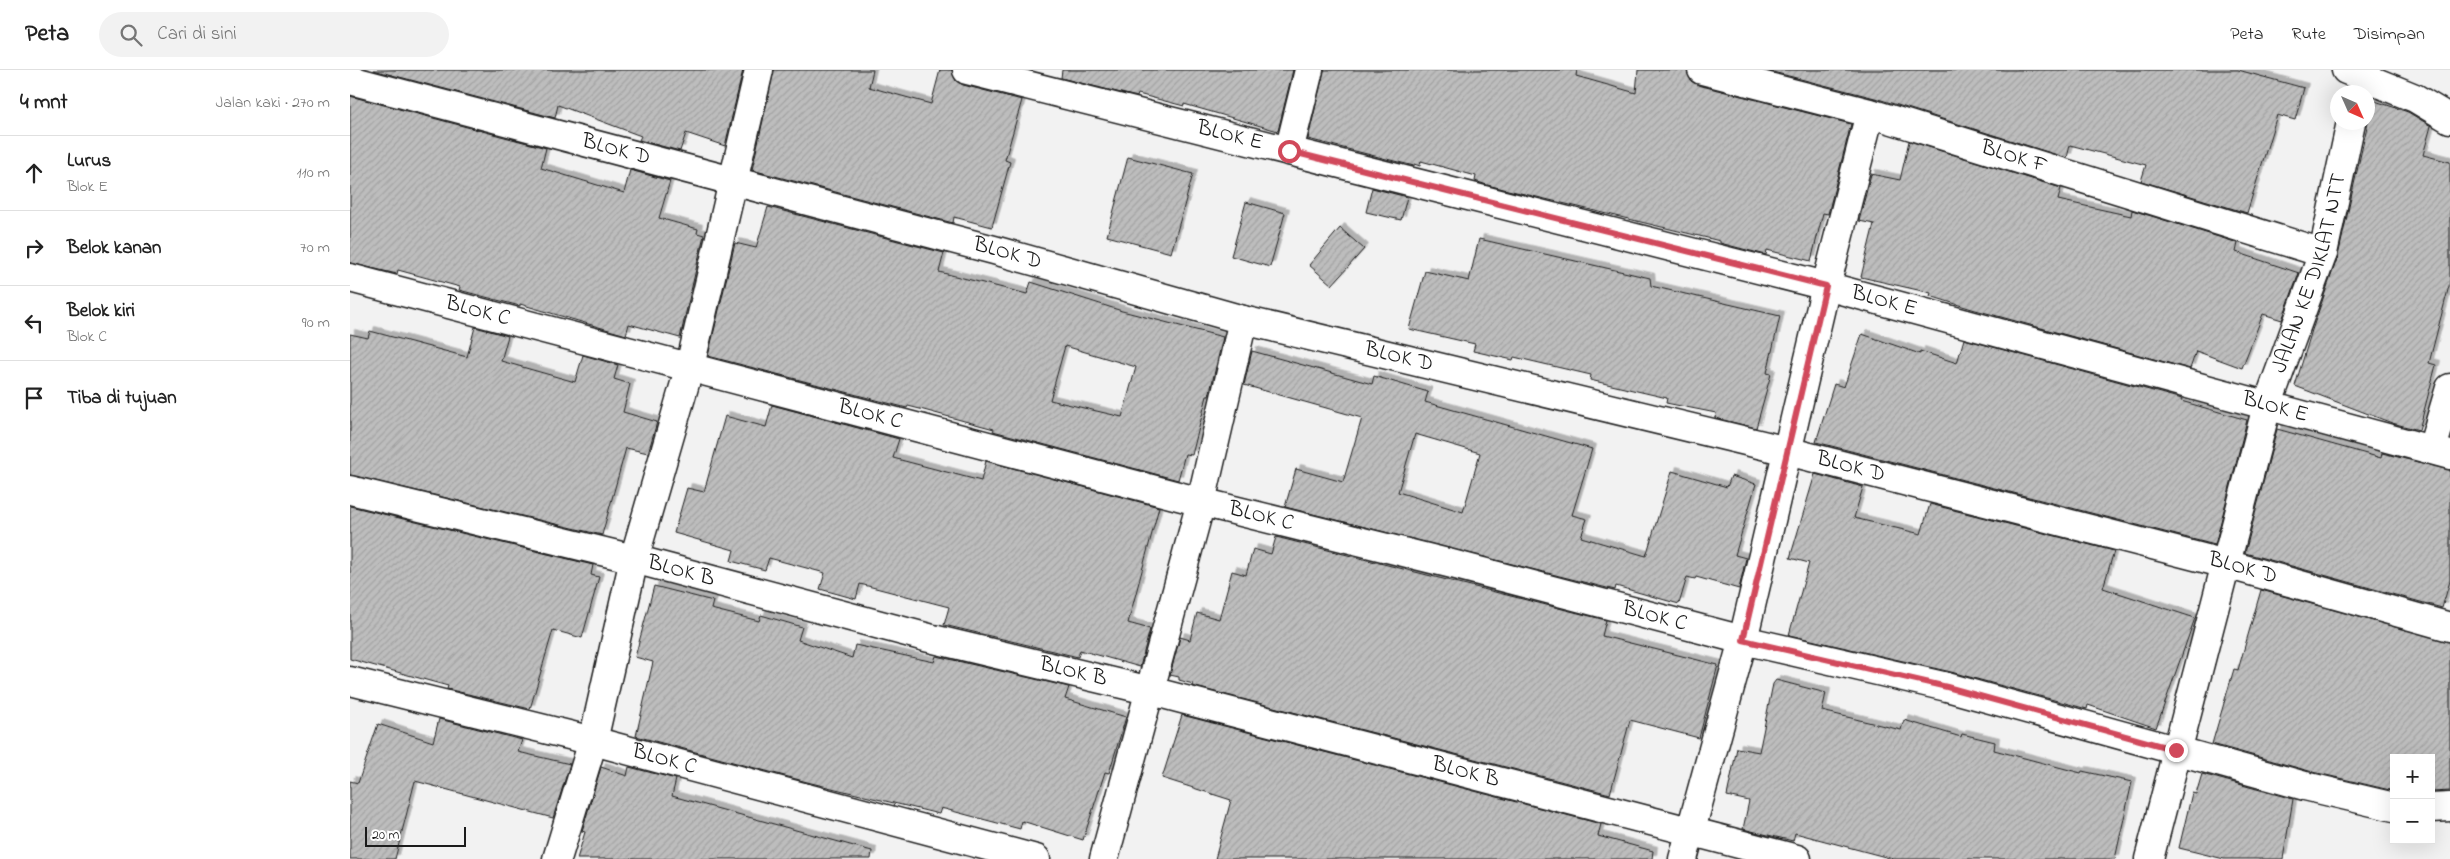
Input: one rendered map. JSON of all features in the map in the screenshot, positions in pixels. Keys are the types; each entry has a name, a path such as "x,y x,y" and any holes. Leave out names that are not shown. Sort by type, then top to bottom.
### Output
{"street":[{"path":"557,859 593,741 634,559 690,366 731,183 759,70"},
{"name":"BLOK E","path":"967,70 1826,286 2441,452"},
{"path":"1289,151 1309,70"},
{"name":"BLOK F","path":"1702,70 1870,113 2323,253"},
{"path":"2356,77 2415,98 2450,119"},
{"name":"BLOK D","path":"350,80 731,183 994,250 1243,320 1787,451 2226,564 2450,627"},
{"path":"1683,859 1743,640 1826,286 1870,113"},
{"name":"JALAN KE DIKLAT NTT","path":"2149,859 2267,406 2323,253 2349,130"},
{"name":"BLOK C","path":"350,278 1201,502 1743,640 1947,687 2305,786 2390,806"},
{"path":"1104,859 1201,502 1243,320"},
{"path":"2441,452 2450,388"},
{"name":"BLOK B","path":"350,490 634,559 929,638 1151,691 1797,859"},
{"name":"BLOK C","path":"350,681 593,741 1036,859"},
{"path":"2435,808 2450,807"}],"building":[{"path":"373,70 743,70 725,146 686,133 680,151 639,140 641,136 558,105 555,118"},
{"path":"774,70 873,70 869,87 931,104 940,70 952,70 956,81 963,85 1022,100 1005,160 1010,162 992,227 954,217 953,223 752,170"},
{"path":"1062,70 1293,70 1278,131 1184,104 1184,106 1138,94 1137,97 1061,78"},
{"path":"1324,70 1577,70 1576,76 1636,93 1638,70 1687,70 1691,81 1698,85 1851,124 1828,214 1823,213 1811,261 1767,250 1766,255 1720,243 1720,241 1487,185 1475,181 1476,176 1421,161 1420,166 1414,164 1414,166 1308,139"},
{"path":"1765,70 2238,70 2304,88 2295,120 2277,115 2247,213 2141,181 2146,165 2070,145 2067,158 1875,98"},
{"path":"350,96 546,148 541,168 624,193 630,170 670,181 659,218 698,229 697,233 704,235 680,338 629,324 626,335 520,304 520,306 459,290 460,287 398,270 397,274 350,263"},
{"path":"2375,101 2408,112 2431,126 2423,155 2450,162 2450,282 2429,363 2436,365 2419,430 2392,423 2295,386 2338,256 2366,130 2375,130"},
{"path":"1909,141 2061,188 2058,200 2131,216 2132,210 2238,243 2236,252 2299,273 2282,320 2263,314 2242,368 2196,351 2190,369 1972,309 1930,296 1931,293 1861,277 1874,224 1859,221 1871,174 1900,180"},
{"path":"1128,157 1193,174 1171,253 1107,236"},
{"path":"1372,188 1407,197 1401,220 1366,212"},
{"path":"1246,202 1285,213 1270,267 1231,256"},
{"path":"768,207 944,253 939,272 1027,294 1031,282 1122,311 1223,337 1192,455 1185,454 1178,480 993,431 994,429 920,409 908,406 907,408 708,356 735,243 756,248","holes":["1065,346 1136,367 1122,417 1050,400"]},
{"path":"1340,228 1364,249 1332,285 1309,265"},
{"path":"1479,239 1650,278 1651,286 1780,316 1767,373 1771,374 1756,428 1715,418 1716,413 1666,403 1667,398 1590,380 1591,375 1514,357 1513,360 1473,351 1475,344 1409,329 1425,271 1469,281"},
{"path":"475,327 508,336 501,361 575,382 583,355 618,365 614,379 630,384 623,412 657,422 648,453 626,448 602,535 350,475 350,334 368,338 370,331 467,357"},
{"path":"1862,334 1920,354 1920,351 1957,363 1964,339 2182,399 2181,401 2247,420 2215,545 1816,442 1834,384 1844,387"},
{"path":"1252,351 1372,384 1374,376 1428,392 1425,402 1592,449 1572,515 1587,519 1581,537 1646,556 1672,471 1727,487 1731,476 1756,484 1735,555 1746,558 1739,589 1696,577 1695,579 1687,577 1679,604 1616,586 1615,590 1285,507 1296,469 1343,482 1362,418 1244,385","holes":["1415,434 1480,453 1463,512 1398,492"]},
{"path":"772,405 899,439 893,458 981,481 986,461 1159,507 1128,623 1150,629 1140,667 1080,650 1078,657 944,625 949,607 860,584 856,599 820,589 825,573 769,558 765,570 731,561 734,550 674,533 687,488 704,492 725,416 766,427"},
{"path":"2277,429 2381,458 2382,453 2450,470 2450,581 2442,608 2245,553"},
{"path":"1815,474 1863,487 1854,518 1921,534 1930,504 2114,551 2103,588 2195,618 2156,728 2088,705 2087,709 1951,672 1789,635 1809,563 1790,558"},
{"path":"350,506 593,565 591,575 599,577 582,638 553,630 530,709 447,689 448,686 350,659"},
{"path":"1276,537 1606,620 1602,636 1718,665 1699,738 1630,720 1610,794 1192,686 1193,684 1179,680 1179,677 1170,675 1180,637 1190,640 1197,613 1219,619 1232,571 1246,575 1253,549 1271,554"},
{"path":"654,586 713,601 711,609 759,621 761,615 802,627 798,640 852,658 855,645 934,662 936,656 1069,687 1065,699 1126,717 1109,773 1105,772 1083,840 1022,821 1020,829 941,808 939,814 807,782 636,736 653,662 635,657"},
{"path":"2261,590 2450,642 2450,791 2435,792 2435,754 2390,754 2390,790 2309,771 2212,744 2234,669 2238,670"},
{"path":"1776,680 1826,693 1822,711 1901,730 1904,720 1961,737 1962,734 1995,742 1994,750 2081,773 2082,771 2132,782 2115,859 1893,859 1795,833 1793,841 1743,829 1749,801 1727,796 1737,748 1759,752 1773,684"},
{"path":"1182,715 1601,824 1598,836 1653,851 1652,859 1215,859 1231,800 1162,778"},
{"path":"439,719 522,740 518,752 570,764 553,818 415,781 395,859 350,859 350,781 358,783 378,724 433,742"},
{"path":"601,767 627,776 629,767 676,779 672,796 872,851 871,859 577,859 585,832 582,831"},
{"path":"2202,774 2293,799 2283,859 2224,859 2179,848 2192,793 2196,794"}],"route":[{"path":"1289,151 1826,286 1743,640 1947,687 2176,750"}]}
